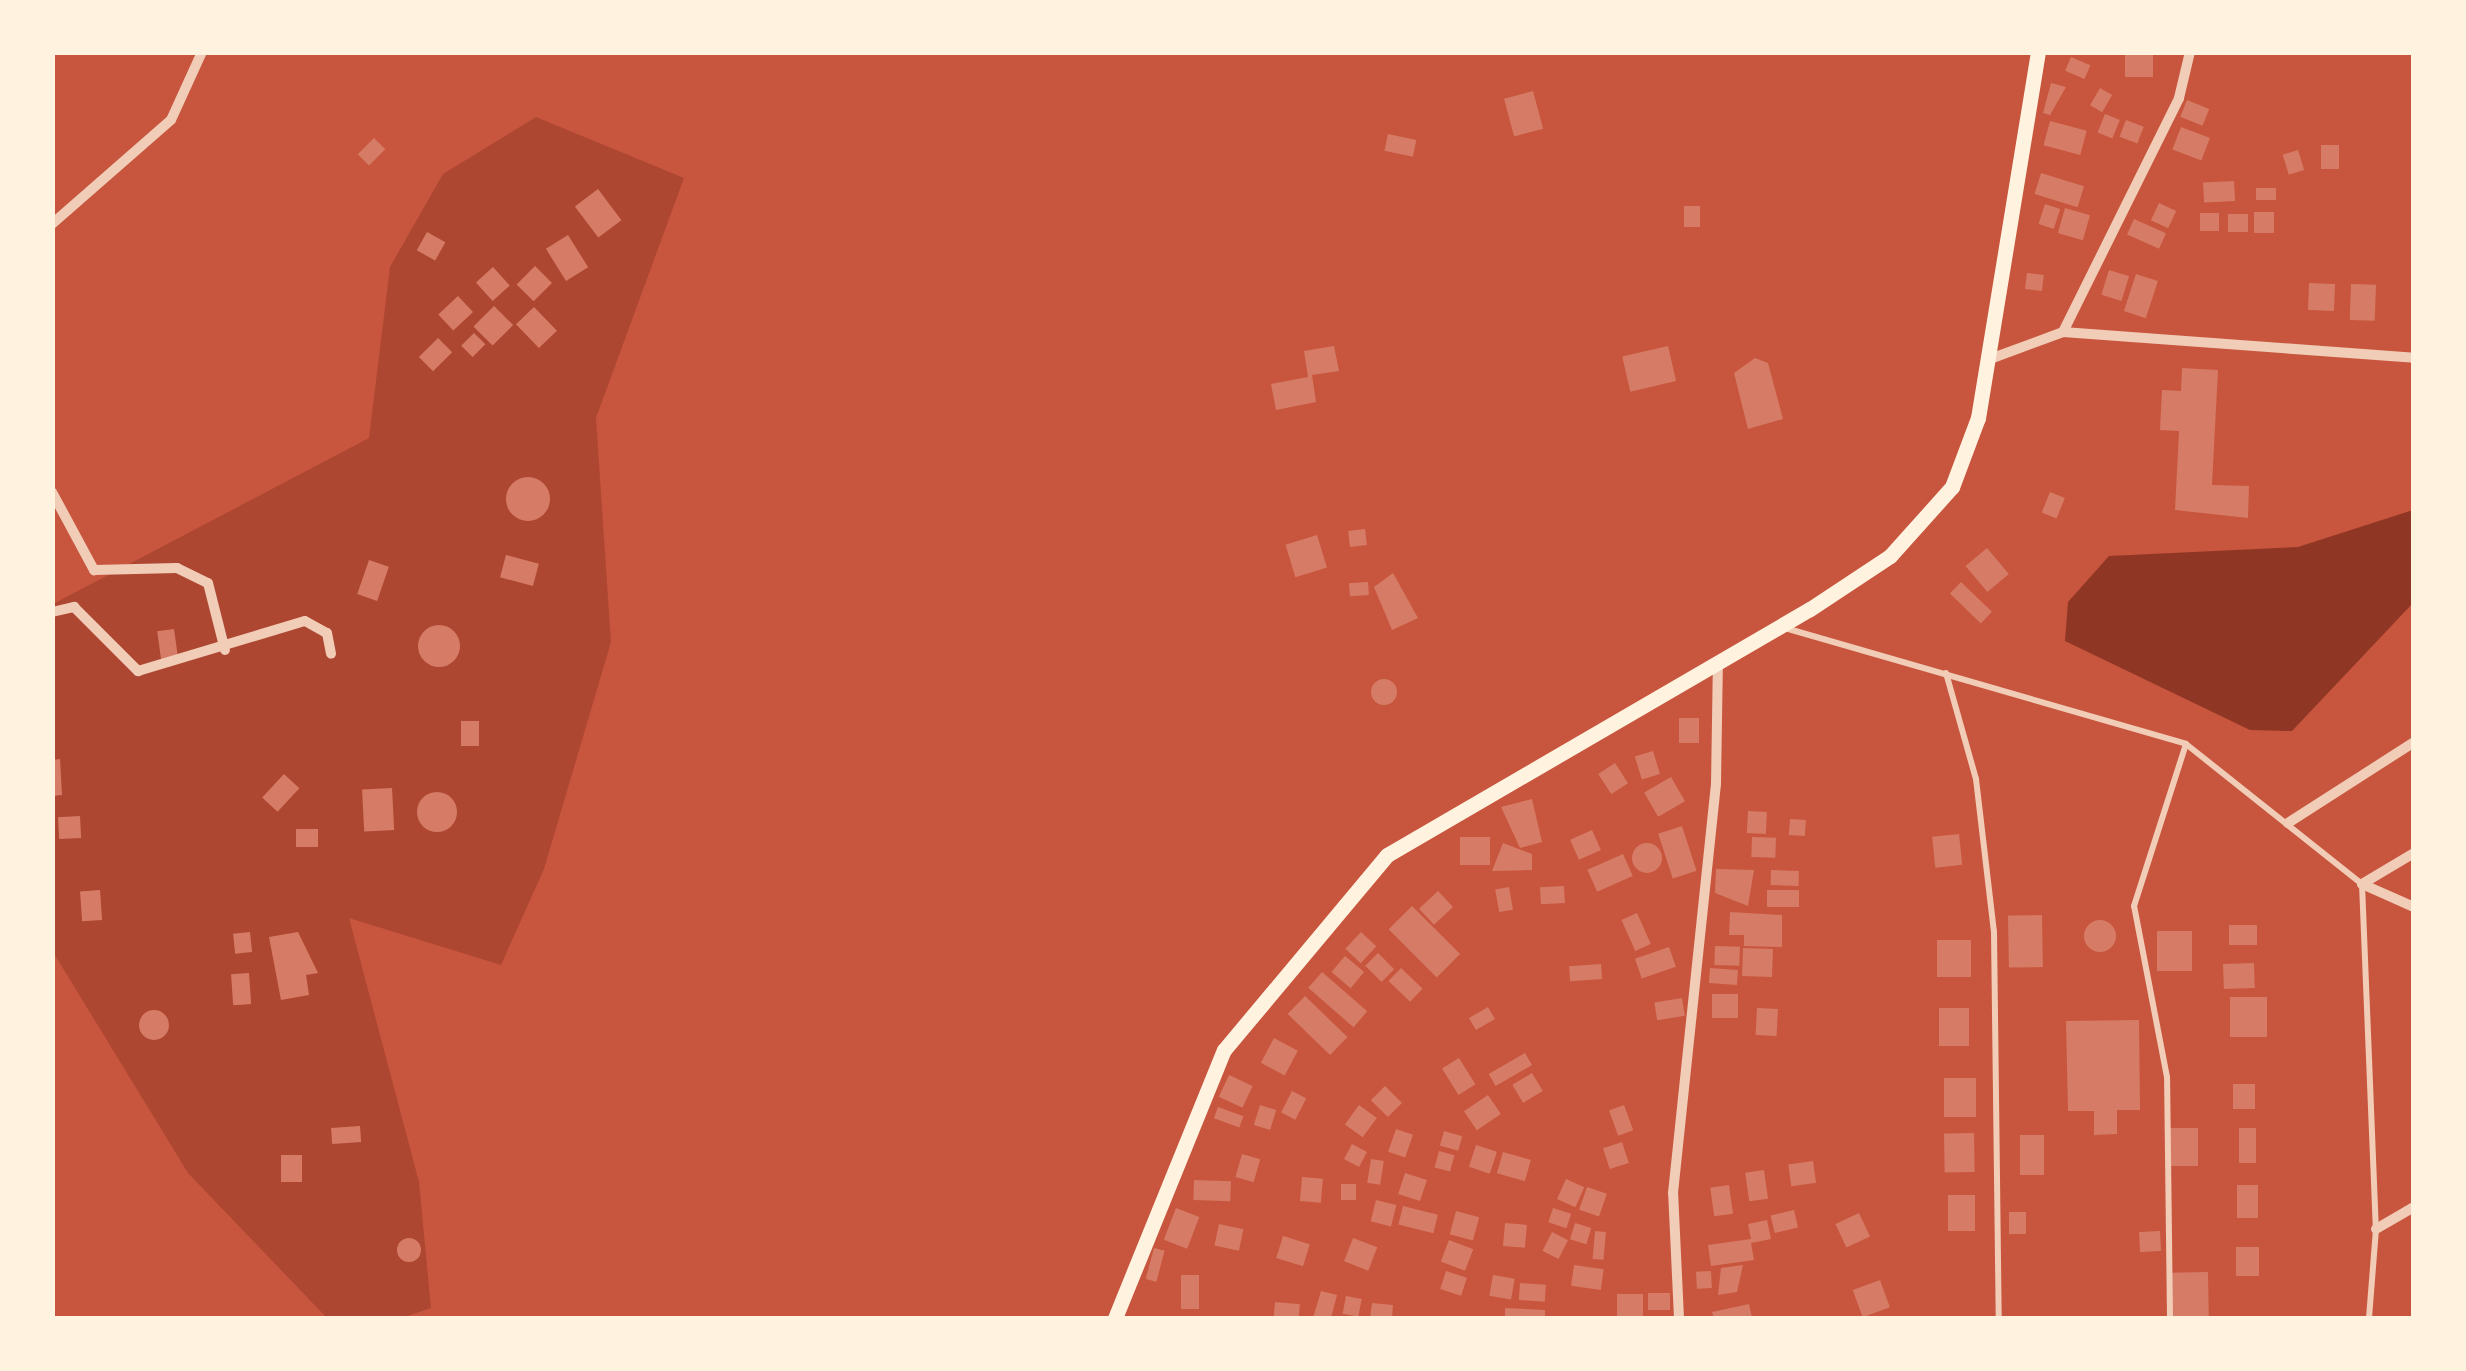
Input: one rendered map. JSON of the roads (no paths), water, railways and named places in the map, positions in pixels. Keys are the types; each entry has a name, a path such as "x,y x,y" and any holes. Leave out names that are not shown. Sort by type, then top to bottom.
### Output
{"main road":[{"path":"1115,1318 1224,1050 1387,855 1779,627 1890,556 1952,487 1990,359 2038,52"}],"street":[{"path":"52,224 170,120 202,52"},
{"path":"2063,332 2180,98 2190,52"},
{"path":"1990,359 2063,332 2414,358"},
{"path":"52,492 94,570 177,568 208,583 225,650"},
{"path":"52,612 74,607 138,671 225,650 306,620 327,632 331,654"},
{"path":"1679,1318 1674,1193 1716,784 1718,663"},
{"path":"2288,823 2414,742"},
{"path":"2362,884 2414,853"},
{"path":"2362,884 2414,907"},
{"path":"2376,1228 2414,1207"}],"lane":[{"path":"1779,627 2186,744 2362,884 2376,1228 2369,1318"},
{"path":"1946,672 1976,779 1994,932 1999,1318"},
{"path":"2170,1318 2167,1077 2134,906 2186,744"}]}
